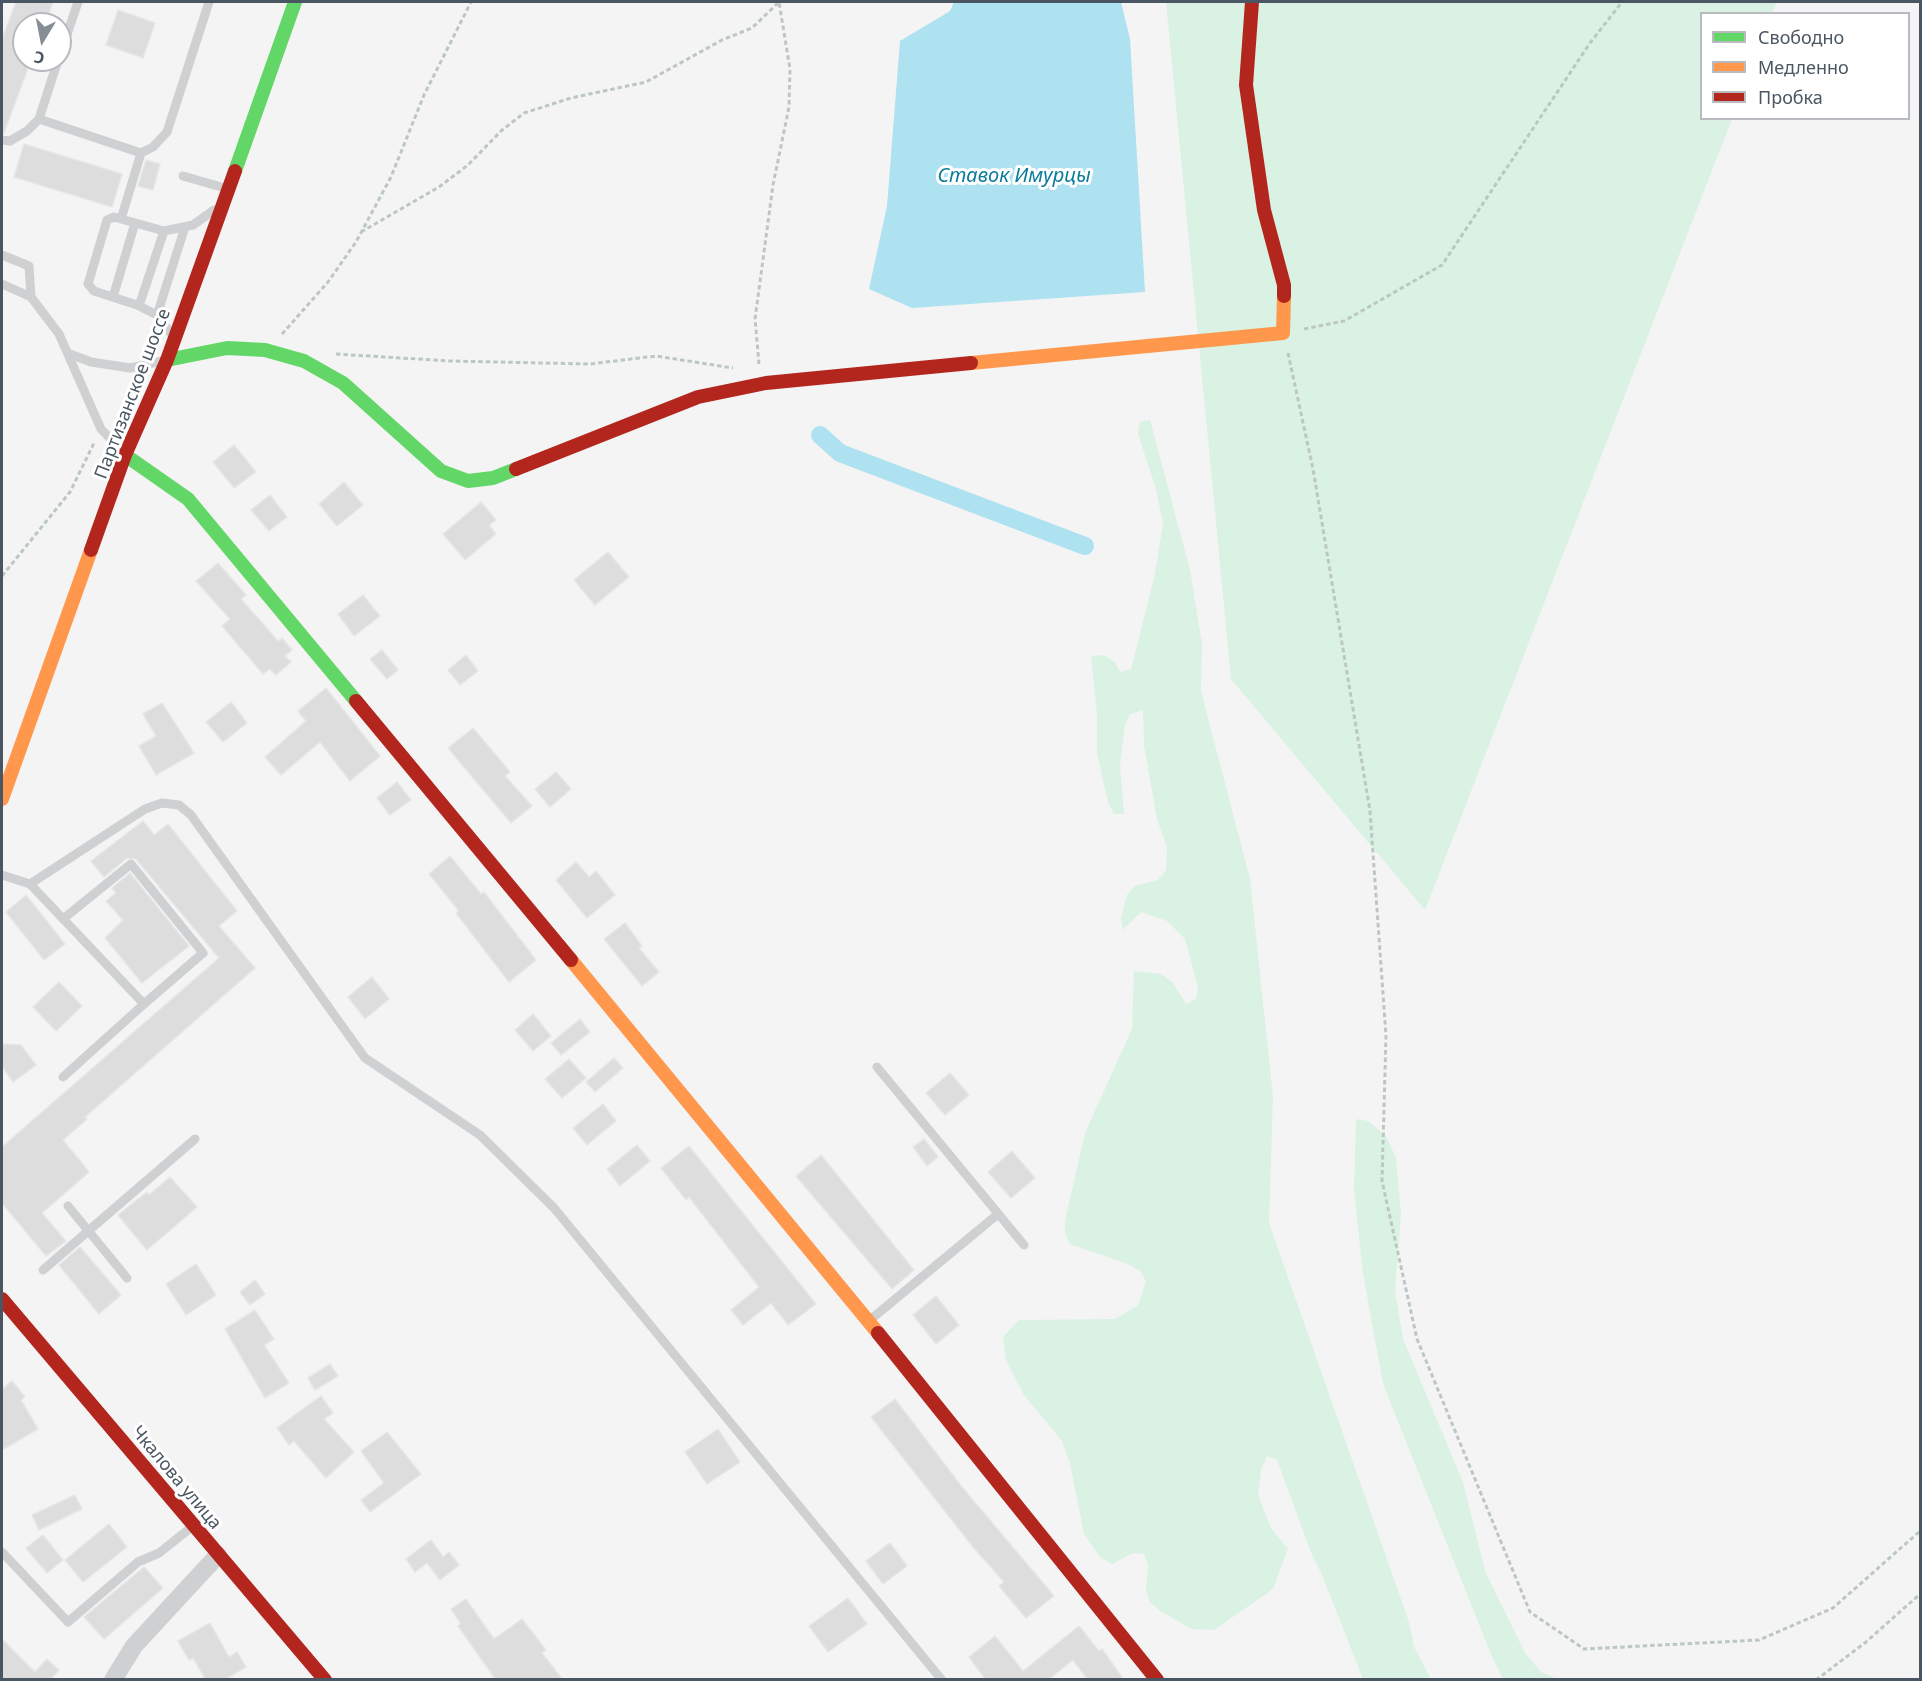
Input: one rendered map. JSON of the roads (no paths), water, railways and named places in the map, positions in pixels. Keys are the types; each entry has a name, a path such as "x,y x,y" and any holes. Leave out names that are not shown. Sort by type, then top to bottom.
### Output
{"street":[{"name":"Партизанское шоссе","path":"2,799 125,455 175,339 295,2"},
{"path":"167,360 227,348 265,350 304,361 344,383 441,471 468,481 493,478 698,397 766,383 1283,333 1284,285 1264,210 1246,85 1252,2"},
{"path":"125,455 188,499 868,1322 1157,1680"},
{"name":"Чкалова улица","path":"2,1299 325,1680"},
{"path":"114,1680 134,1646 219,1555"}],"lane":[{"path":"72,20 78,2"},
{"path":"39,119 141,153 153,147 166,132 209,2"},
{"path":"2,140 10,141 27,131 39,119 54,72"},
{"path":"121,219 141,153"},
{"path":"183,176 228,189"},
{"path":"175,339 157,315 139,306 94,291 88,284 107,220 114,217 164,231 185,227 206,217 222,203"},
{"path":"113,297 135,223"},
{"path":"157,315 185,227"},
{"path":"139,306 164,231"},
{"path":"2,255 29,266 31,297"},
{"path":"2,284 31,297 59,334 102,429 125,455"},
{"path":"70,354 91,362 130,368 167,360"},
{"path":"30,884 145,809 162,802 179,806 191,815 365,1059 480,1135 554,1208 942,1680"},
{"path":"63,919 131,864 203,953 63,1077"},
{"path":"2,875 30,884 144,1004"},
{"path":"877,1066 1024,1245"},
{"path":"43,1270 195,1139"},
{"path":"68,1206 127,1278"},
{"path":"868,1322 999,1214"},
{"path":"2,1552 68,1622 138,1562 159,1553 193,1526"}],"water":[{"name":"Ставок Имурцы","path":"954,2 1121,2 1130,39 1145,292 912,308 869,289 887,206 900,41 950,11"}],"waterway":[{"path":"820,435 840,453 1085,546"}]}
